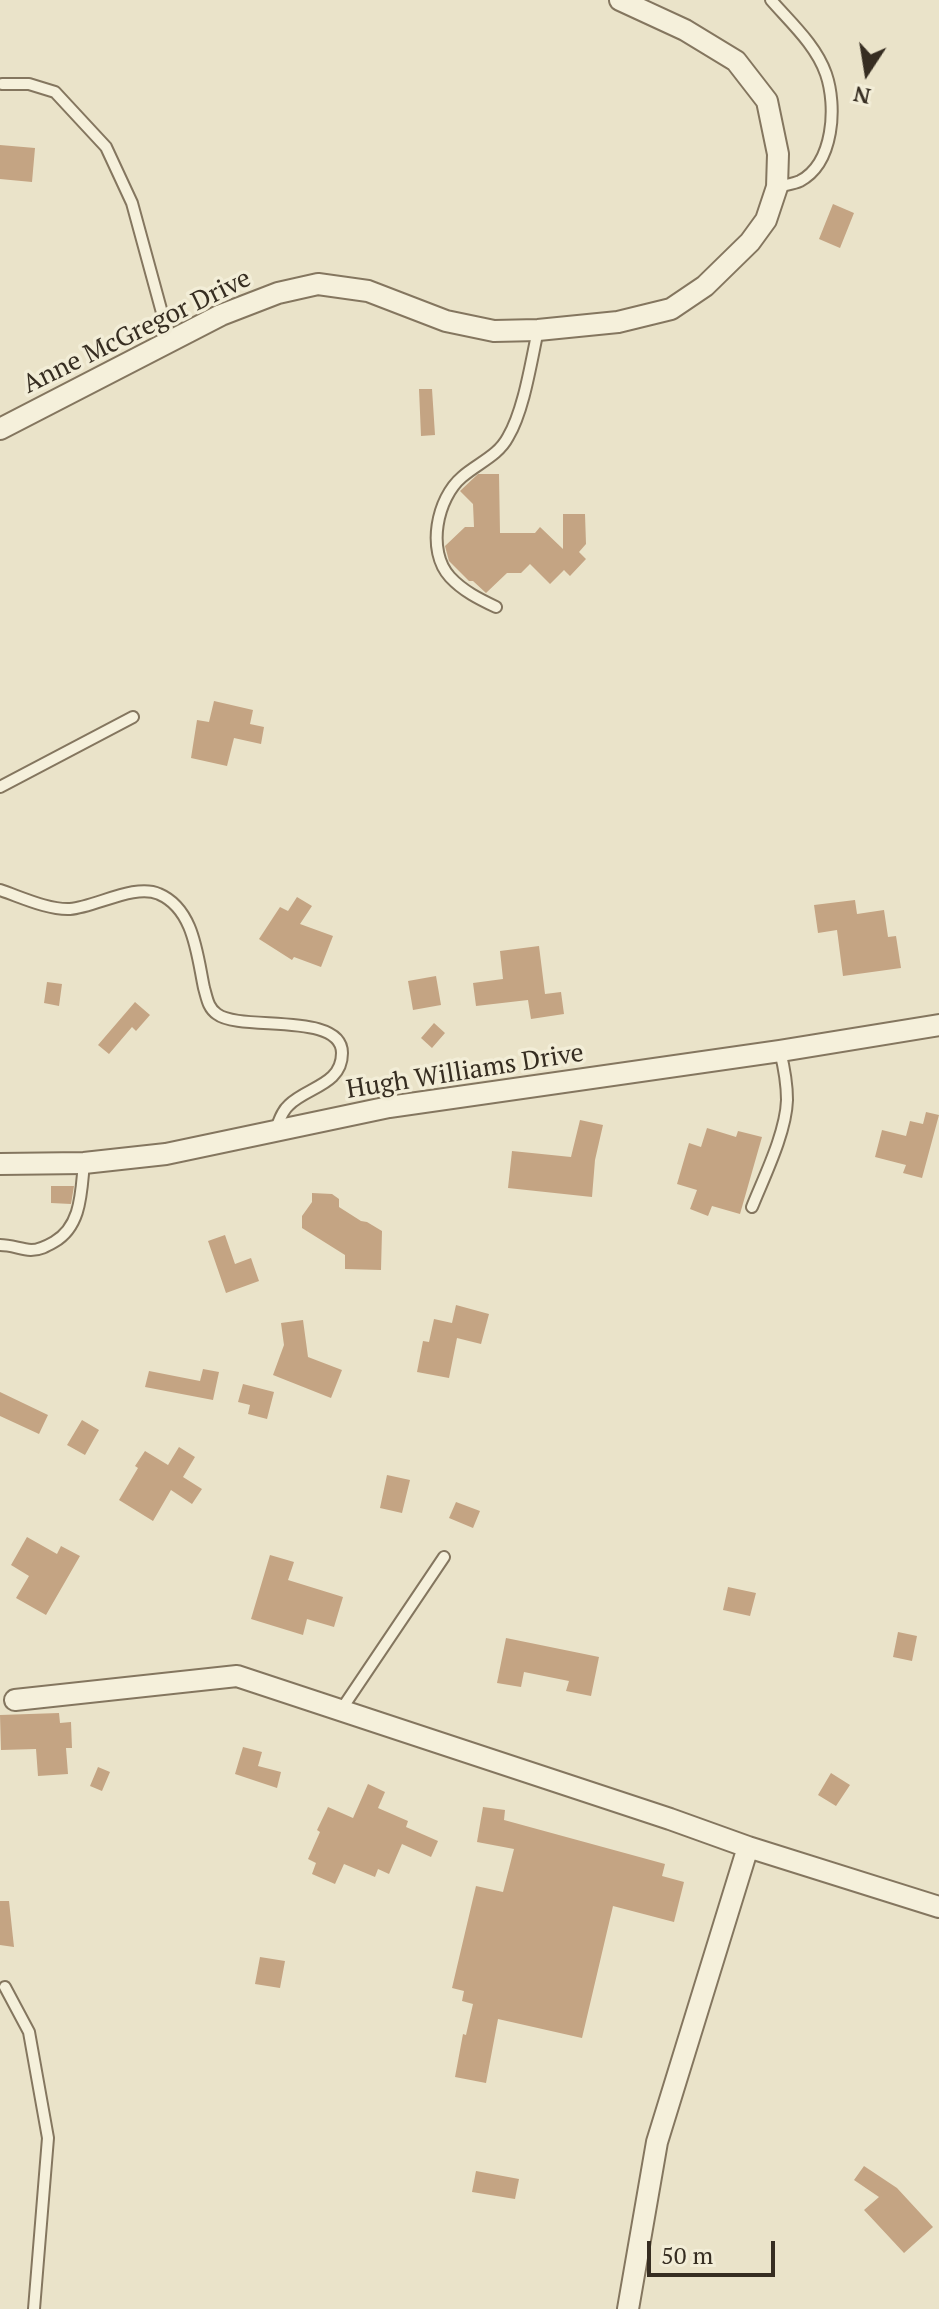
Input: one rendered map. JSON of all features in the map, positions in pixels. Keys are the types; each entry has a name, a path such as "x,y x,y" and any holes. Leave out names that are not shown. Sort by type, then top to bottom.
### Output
{"street":[{"name":"Anne McGregor Drive","path":"0,429 235,309 278,293 318,284 368,291 446,321 494,331 618,322 671,309 705,286 750,242 766,220 777,187 778,154 767,101 736,61 685,30 620,0"},
{"name":"Hugh Williams Drive","path":"0,1164 84,1163 166,1154 389,1107 939,1025"},
{"path":"15,1700 237,1676 748,1847 939,1907"},
{"path":"628,2309 657,2142 748,1847"}],"lane":[{"path":"771,0 809,43 826,73 832,116 829,139 814,170 800,181 777,187"},
{"path":"2,84 29,84 55,92 106,147 132,203 170,342"},
{"path":"496,607 467,593 447,574 437,548 438,517 446,497 460,478 497,453 508,437 517,416 538,330"},
{"path":"0,787 133,717"},
{"path":"0,890 70,909 147,890 162,895 182,911 193,936 208,1005 217,1015 232,1021 312,1026 337,1039 342,1050 340,1068 325,1084 290,1103 275,1131"},
{"path":"752,1207 777,1145 787,1104 780,1051"},
{"path":"0,1245 30,1250 43,1248 61,1238 72,1225 78,1208 84,1163"},
{"path":"341,1710 444,1557"},
{"path":"5,1987 29,2032 48,2138 34,2309"}],"building":[{"path":"0,145 35,148 32,182 0,179"},
{"path":"833,204 854,213 840,248 819,239"},
{"path":"419,389 432,389 435,435 421,436"},
{"path":"478,474 499,474 500,533 535,533 540,527 563,549 563,514 585,514 586,544 579,552 586,559 570,576 564,570 550,584 530,564 521,573 507,573 486,593 469,581 449,561 445,546 465,527 474,527 473,504 460,491"},
{"path":"214,701 253,710 250,724 264,727 261,744 234,738 227,766 191,758 197,720 209,722"},
{"path":"297,897 312,906 300,924 333,936 321,967 294,957 292,960 259,939 280,907 288,911"},
{"path":"855,900 857,914 884,910 888,937 896,936 901,968 843,976 837,930 818,933 814,905"},
{"path":"539,946 545,994 561,992 564,1014 531,1019 528,1000 476,1006 473,983 503,979 500,951"},
{"path":"436,976 441,1005 413,1010 408,981"},
{"path":"47,982 62,984 59,1006 44,1003"},
{"path":"135,1002 150,1015 136,1031 132,1027 109,1054 98,1045"},
{"path":"434,1023 445,1033 432,1048 421,1038"},
{"path":"926,1112 939,1115 922,1178 903,1173 906,1165 875,1157 882,1130 906,1136 910,1121 923,1124"},
{"path":"580,1120 603,1125 595,1160 592,1197 508,1188 512,1151 571,1157"},
{"path":"707,1128 736,1137 738,1131 762,1137 740,1214 712,1206 708,1216 690,1209 697,1190 677,1184 689,1143 701,1147"},
{"path":"51,1186 74,1186 71,1204 51,1203"},
{"path":"312,1193 332,1194 339,1199 339,1207 382,1231 381,1270 345,1269 345,1255 302,1228 302,1216 312,1202"},
{"path":"225,1235 235,1264 251,1258 259,1281 226,1293 208,1241"},
{"path":"456,1305 489,1314 481,1344 457,1338 449,1378 417,1372 423,1341 429,1342 434,1319 452,1323"},
{"path":"303,1320 308,1357 342,1370 331,1398 273,1375 284,1345 281,1323"},
{"path":"203,1369 219,1372 213,1400 145,1387 149,1371 200,1381"},
{"path":"243,1384 274,1392 267,1419 248,1414 250,1405 238,1402"},
{"path":"0,1392 48,1415 39,1434 0,1416"},
{"path":"82,1420 99,1430 85,1455 67,1445"},
{"path":"179,1447 195,1457 183,1477 202,1489 192,1504 171,1490 153,1521 119,1500 145,1451 168,1465"},
{"path":"387,1475 410,1480 402,1513 380,1508"},
{"path":"456,1502 480,1511 473,1528 449,1518"},
{"path":"27,1537 57,1554 61,1546 80,1556 46,1615 16,1598 29,1576 11,1565"},
{"path":"270,1555 294,1562 288,1580 343,1597 334,1627 307,1619 303,1635 251,1619"},
{"path":"728,1587 756,1593 750,1616 723,1610"},
{"path":"898,1632 917,1636 912,1661 893,1657"},
{"path":"506,1638 599,1657 591,1696 566,1691 569,1681 524,1672 521,1687 497,1683"},
{"path":"59,1713 60,1723 71,1722 72,1748 66,1748 68,1774 38,1776 36,1749 1,1750 0,1715"},
{"path":"243,1747 262,1752 258,1766 281,1772 277,1788 235,1774"},
{"path":"98,1767 110,1772 102,1791 90,1786"},
{"path":"831,1773 850,1785 836,1806 818,1795"},
{"path":"368,1784 385,1792 378,1808 408,1821 406,1827 438,1841 431,1857 402,1844 389,1874 378,1869 375,1877 344,1864 335,1884 312,1874 316,1863 308,1859 328,1807 353,1818"},
{"path":"483,1807 505,1810 504,1820 665,1864 662,1876 684,1882 674,1922 613,1906 582,2038 498,2019 486,2083 455,2077 463,2034 466,2035 473,2004 462,2001 464,1991 452,1988 476,1886 503,1892 514,1849 477,1842"},
{"path":"0,1901 9,1901 14,1947 0,1945"},
{"path":"260,1957 285,1961 280,1988 255,1984"},
{"path":"864,2166 897,2188 933,2227 904,2253 864,2210 879,2197 854,2180"},
{"path":"476,2171 519,2179 515,2199 472,2192"}]}
